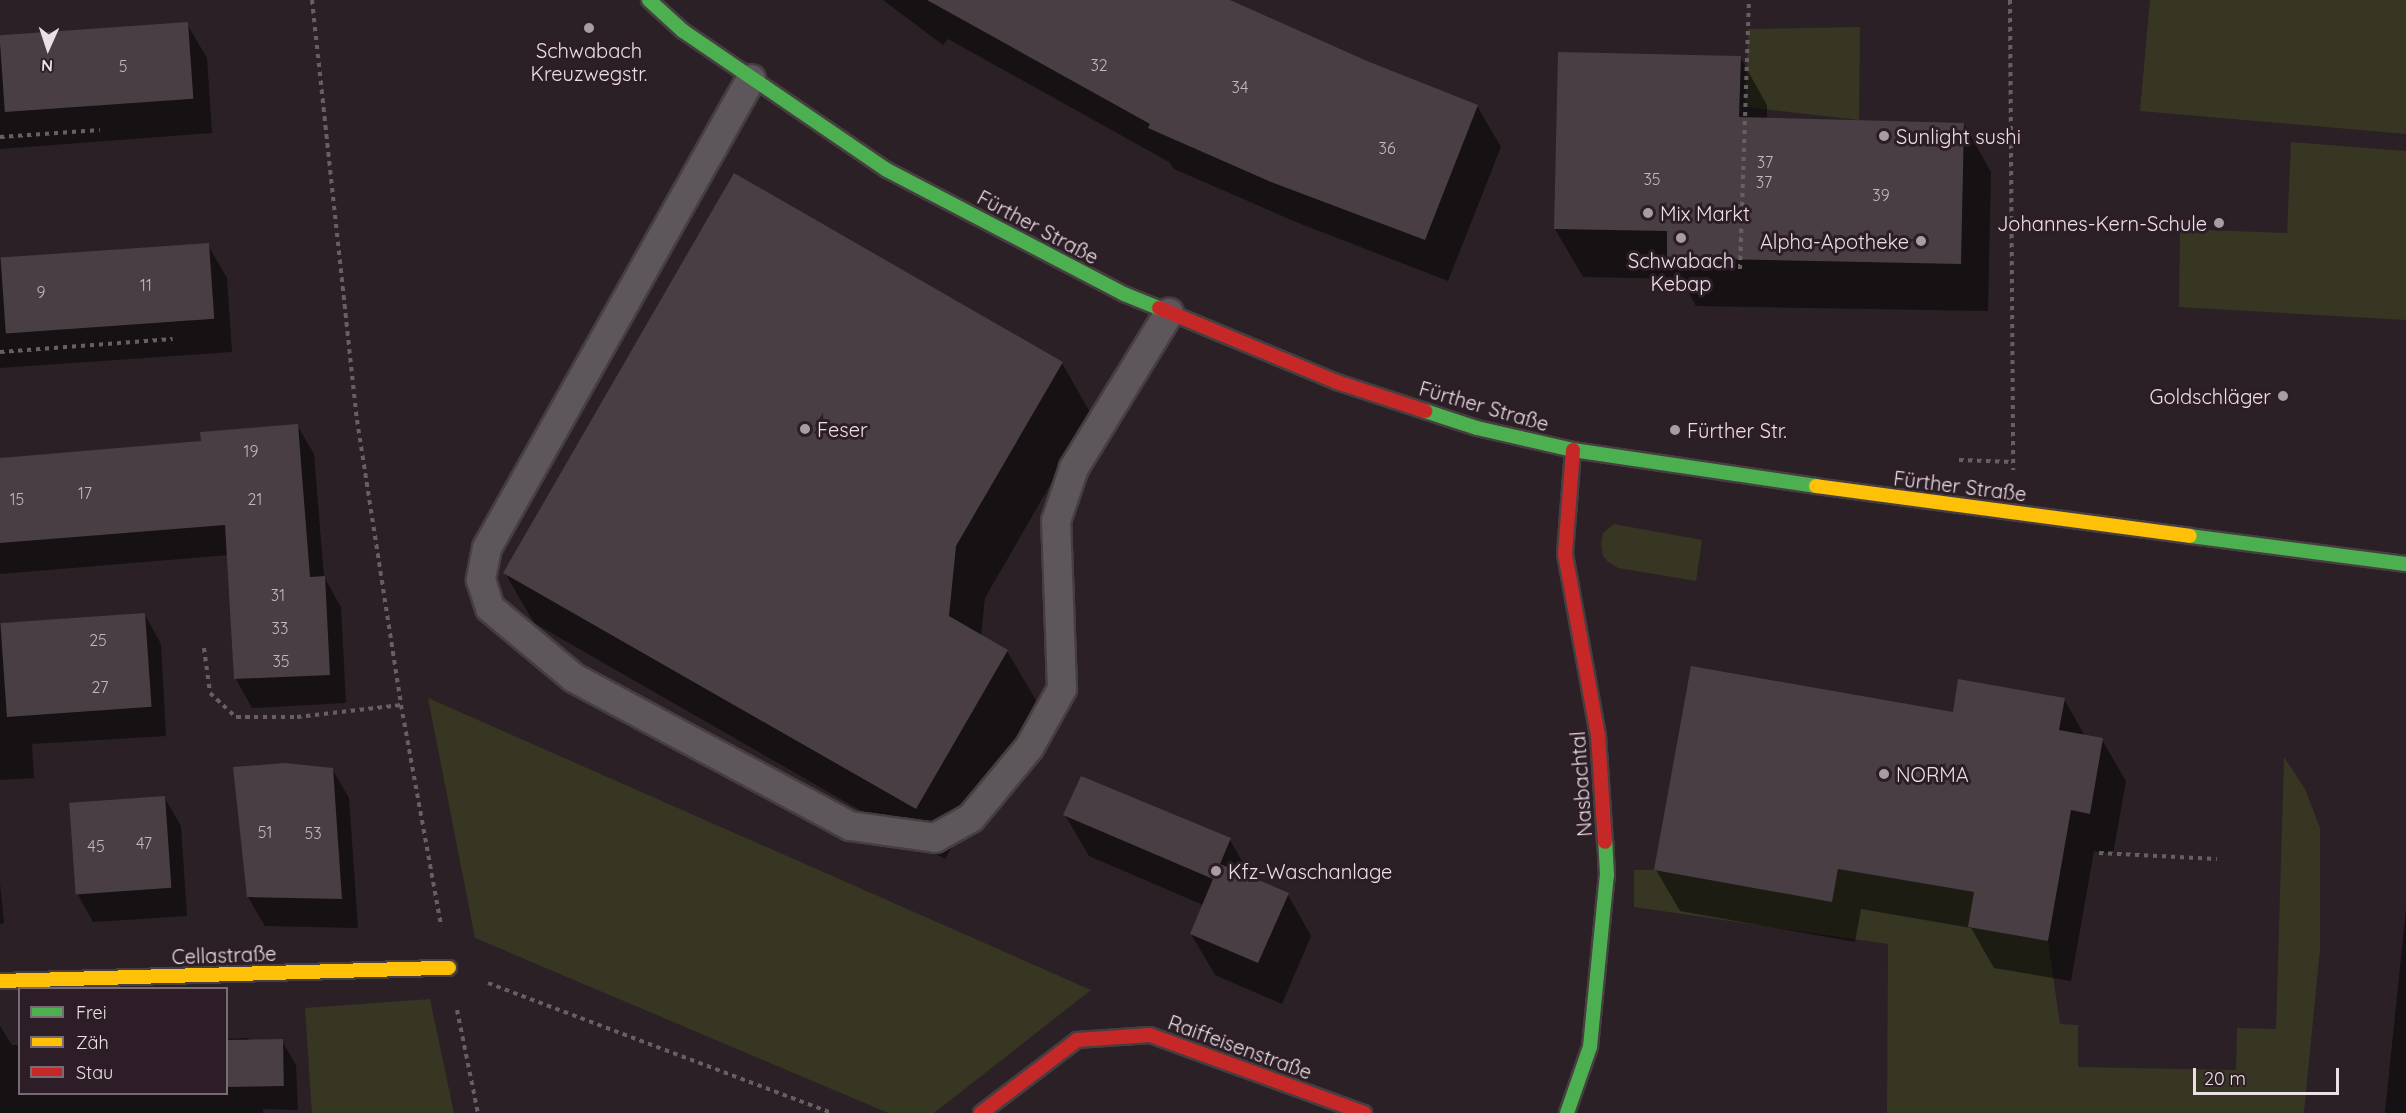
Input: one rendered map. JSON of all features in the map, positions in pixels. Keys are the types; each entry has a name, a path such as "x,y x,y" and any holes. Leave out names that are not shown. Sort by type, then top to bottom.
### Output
{"main road":[{"name":"Fürther Straße","path":"650,0 682,31 885,169 1125,294 1337,382 1477,428 1573,450 2013,513 2406,564"},
{"name":"Nasbachtal","path":"1567,1113 1590,1047 1607,875 1599,735 1565,554 1573,450"},
{"name":"Cellastraße","path":"0,981 449,968"},
{"name":"Raiffeisenstraße","path":"981,1113 1077,1040 1150,1035 1364,1113"}],"lane":[{"path":"751,79 488,548 481,580 490,608 574,678 850,826 935,838 971,818 1029,748 1062,689 1056,521 1074,468 1168,313"}],"path":[{"path":"312,0 357,420 401,705 477,1113"},
{"path":"1740,269 1749,0"},
{"path":"2010,0 2013,513"},
{"path":"0,137 100,130"},
{"path":"0,352 173,339"},
{"path":"204,648 210,693 236,717 297,717 401,705"},
{"path":"2099,853 2217,859"},
{"path":"449,968 832,1113"}],"green space":[{"path":"2150,0 2406,0 2406,134 2140,111"},
{"path":"1860,27 1859,120 1745,107 1748,29"},
{"path":"2291,142 2406,151 2406,320 2179,307 2180,229 2287,233"},
{"path":"1614,524 1702,540 1696,581 1618,568 1608,562 1603,556 1601,544 1603,533"},
{"path":"428,698 1091,990 934,1113 888,1113 475,938"},
{"path":"2284,757 2305,789 2320,828 2320,949 2304,1113 1887,1113 1888,944 1634,907 1634,870 1654,870 1832,902 1838,869 1974,892 1969,927 2048,941 2060,1024 2078,1025 2078,1067 2236,1070 2237,1028 2276,1029"},
{"path":"430,999 454,1113 312,1113 305,1008"}],"building":[{"path":"927,0 1230,0 1367,61 1478,105 1425,240 1271,182 1148,128 1150,124"},
{"path":"188,22 193,99 5,112 0,35"},
{"path":"1558,52 1741,56 1739,117 1964,123 1961,264 1667,258 1667,231 1554,229"},
{"name":"Feser","path":"734,173 1063,362 956,546 949,616 1008,650 916,809 503,573"},
{"path":"209,243 214,319 6,333 1,258"},
{"path":"298,424 310,577 325,576 330,675 234,679 225,525 0,543 0,458 201,441 200,432"},
{"path":"145,613 152,707 7,717 0,623"},
{"name":"NORMA","path":"1691,666 1953,712 1958,679 2065,698 2059,730 2103,738 2090,814 2071,810 2048,941 1968,927 1974,892 1838,869 1832,902 1654,870"},
{"path":"285,763 333,768 342,899 247,897 233,767"},
{"name":"Kfz-Waschanlage","path":"1081,776 1231,838 1220,864 1289,893 1258,963 1190,934 1213,879 1063,815"},
{"path":"165,796 171,888 76,894 69,803"},
{"path":"283,1039 284,1086 228,1087 228,1040"}],"traffic: fast":[{"path":"649,0 683,31 885,169 1124,294 1159,308"},
{"path":"1425,411 1477,428 1573,450 1816,486"},
{"path":"2190,536 2406,564"},
{"path":"1567,1113 1590,1047 1607,875 1605,842"}],"traffic: slow":[{"path":"1816,486 2190,536"},
{"path":"0,981 449,968"}],"traffic: jam":[{"path":"1159,308 1337,382 1425,411"},
{"path":"1573,450 1565,554 1598,735 1605,842"},
{"path":"981,1113 1077,1040 1150,1035 1364,1113"}],"place":[{"name":"Schwabach Kreuzwegstr.","path":"589,28"},
{"name":"Sunlight sushi","path":"1884,136"},
{"name":"Mix Markt","path":"1648,213"},
{"name":"Johannes-Kern-Schule","path":"2219,223"},
{"name":"Schwabach Kebap","path":"1681,238"},
{"name":"Alpha-Apotheke","path":"1921,241"},
{"name":"Goldschläger","path":"2283,396"},
{"name":"Feser","path":"805,429"},
{"name":"Fürther Str.","path":"1675,430"},
{"name":"NORMA","path":"1884,774"},
{"name":"Kfz-Waschanlage","path":"1216,871"}]}
